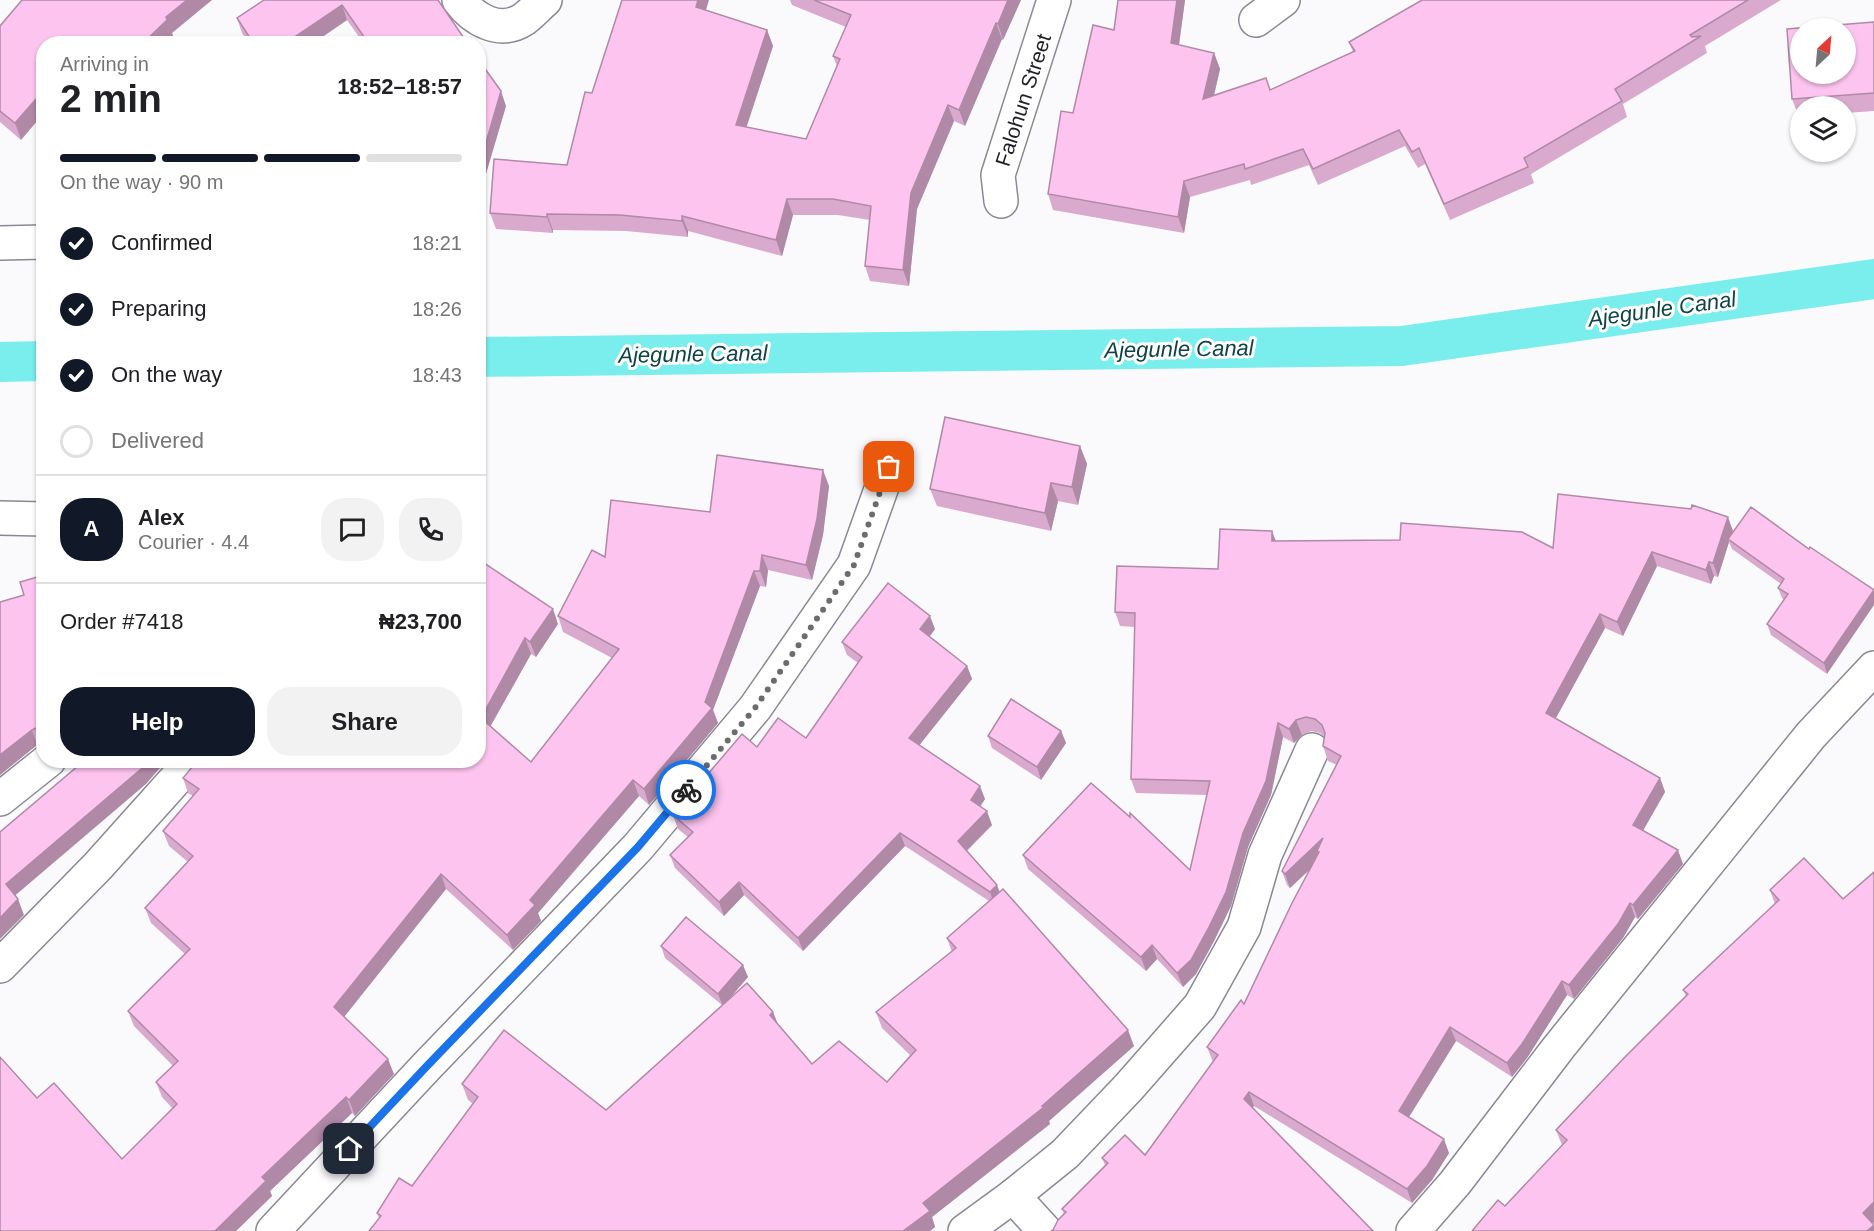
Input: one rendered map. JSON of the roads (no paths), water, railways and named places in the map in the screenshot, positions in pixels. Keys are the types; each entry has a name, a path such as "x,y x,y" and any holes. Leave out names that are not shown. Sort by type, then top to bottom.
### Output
{"street":[{"path":"459,0 478,19 491,25 508,26 523,20 545,0"},
{"name":"Falohun Street","path":"1001,201 998,175 1054,0"},
{"path":"1256,20 1283,0"},
{"path":"0,243 36,242"},
{"path":"273,1231 434,1058 638,847 755,708 854,565 889,467"},
{"path":"0,518 36,519"},
{"path":"1413,1231 1455,1183 1559,1047 1811,735 1874,668"},
{"path":"965,1231 1065,1154 1128,1088 1200,1006 1244,927 1265,855 1312,750"},
{"path":"0,799 39,768"},
{"path":"0,966 98,866 186,768"},
{"path":"1013,1196 1045,1231"}],"waterway":[{"name":"Ajegunle Canal","path":"486,357 1402,346 1874,279"},
{"name":"Ajegunle Canal","path":"0,362 36,361"}]}
